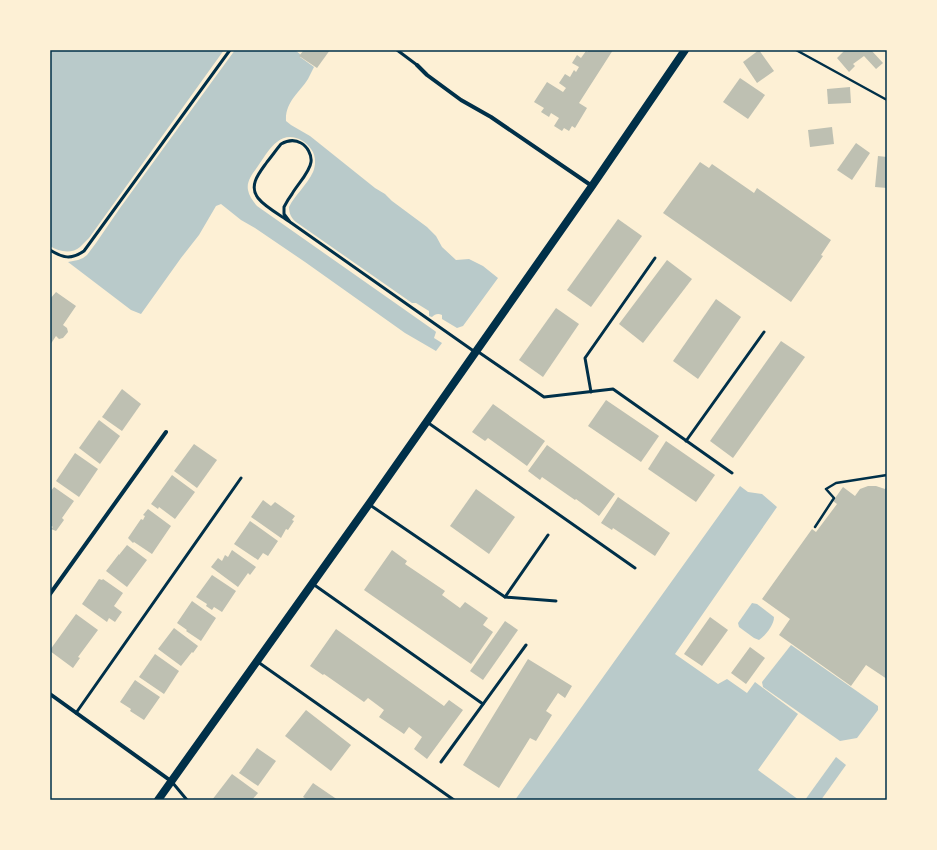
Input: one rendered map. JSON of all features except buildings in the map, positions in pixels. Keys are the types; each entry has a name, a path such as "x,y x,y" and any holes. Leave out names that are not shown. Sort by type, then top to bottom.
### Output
{"main road":[{"path":"158,800 369,504 592,186 685,50"}],"street":[{"path":"416,65 461,100 491,117 592,186"},
{"path":"50,594 166,432"},
{"path":"50,694 171,781"}],"lane":[{"path":"50,250 67,258 77,256 84,251 230,50"},
{"path":"397,50 416,65"},
{"path":"290,222 284,214 284,207 306,173 311,161 305,146 290,140 280,144 255,180 254,190 262,202 290,222 476,351 544,397 613,389 732,473"},
{"path":"591,392 585,358 655,258"},
{"path":"686,440 764,332"},
{"path":"426,422 634,568"},
{"path":"76,713 241,478"},
{"path":"369,504 505,597 556,601"},
{"path":"505,597 548,535"},
{"path":"312,584 483,704"},
{"path":"441,762 526,645"},
{"path":"256,661 454,800"},
{"path":"171,781 187,800"}],"path":[{"path":"796,50 887,100"},
{"path":"815,527 834,498 826,489 836,483 887,475"}],"shaded area":[{"path":"50,50 224,50 89,238 80,247 73,251 61,251 50,246"},
{"path":"235,50 295,50 301,55 300,57 314,67 308,79 290,103 286,114 286,121 310,136 427,227 436,236 442,247 456,260 469,259 483,266 498,278 463,326 457,328 442,319 441,314 434,315 432,317 429,316 429,311 416,303 412,303 294,220 289,211 289,207 313,172 315,157 308,145 300,139 286,137 274,144 253,172 248,183 249,194 257,206 435,331 434,338 442,343 436,351 405,333 305,262 241,220 221,204 216,206 199,235 141,314 131,310 68,262 78,260 87,255"},
{"path":"740,486 748,492 762,494 777,507 675,654 718,684 727,679 747,693 755,682 798,714 758,770 799,800 515,800"},
{"path":"752,603 757,604 774,617 773,623 769,630 759,640 739,627 738,623"},
{"path":"791,645 878,706 878,710 857,738 840,741 763,687 762,682"},
{"path":"836,757 846,765 821,800 805,800"}]}
